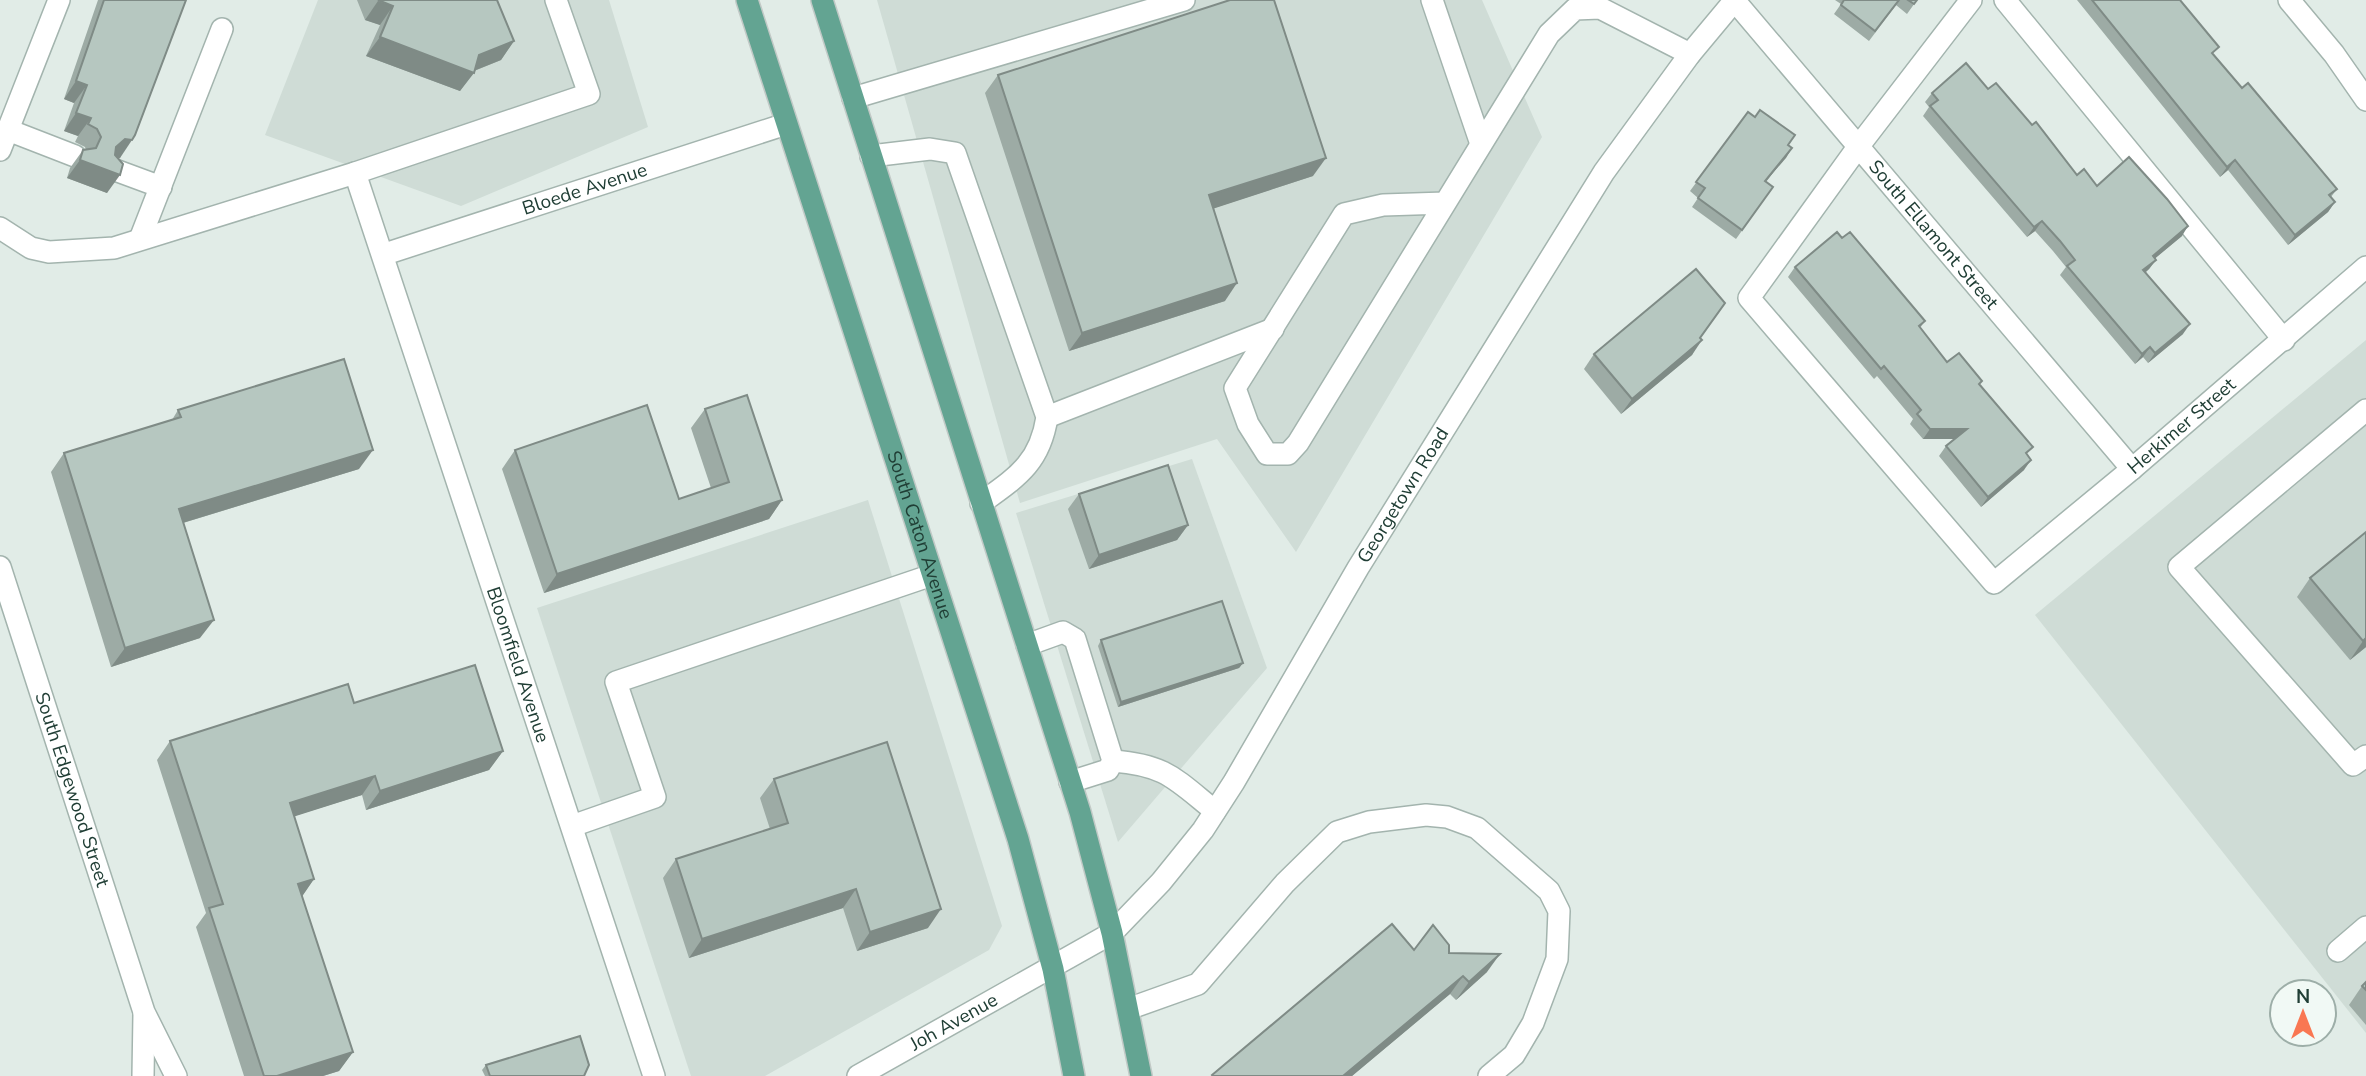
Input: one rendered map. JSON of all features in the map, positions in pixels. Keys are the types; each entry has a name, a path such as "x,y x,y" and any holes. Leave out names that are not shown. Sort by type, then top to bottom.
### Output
{"main road":[{"name":"South Caton Avenue","path":"747,0 1018,839 1053,970 1074,1076"},
{"path":"822,0 1070,782 1112,933 1141,1076"}],"street":[{"path":"59,0 4,140 75,156"},
{"path":"0,228 31,248 49,252 114,248 355,173 589,94 556,0"},
{"path":"853,98 1184,0"},
{"path":"1432,0 1481,144"},
{"name":"South Ellamont Street","path":"1735,0 2132,469"},
{"name":"Georgetown Road","path":"1053,970 1112,933 1161,882 1215,811 1358,568 1604,172 1690,54 1735,0"},
{"path":"1858,147 1971,0"},
{"path":"2005,0 2284,340"},
{"path":"2289,0 2334,54 2366,100"},
{"path":"1445,203 1383,205 1344,214 1235,388 1248,424 1267,454 1288,454 1298,443 1549,34 1575,9 1600,8 1690,54"},
{"path":"140,239 222,29"},
{"name":"Bloede Avenue","path":"385,254 786,124"},
{"name":"Herkimer Street","path":"1858,147 1749,298 1994,583 2284,340 2366,267"},
{"path":"872,156 930,149 955,153 1046,417 1043,441 1022,473 981,503"},
{"path":"115,170 160,187"},
{"name":"Bloomfield Avenue","path":"355,173 385,254 653,1076"},
{"path":"1046,417 1273,329"},
{"path":"2366,410 2179,567 2353,765 2366,755"},
{"name":"South Edgewood Street","path":"0,567 144,1012 176,1076"},
{"path":"572,825 655,797 616,682 932,575"},
{"path":"1027,645 1063,632 1074,639 1113,761 1108,770 1070,782"},
{"path":"1113,761 1139,763 1163,770 1215,811"},
{"path":"1128,1009 1198,984 1285,883 1337,832 1369,822 1426,816 1447,817 1477,828 1549,891 1559,911 1557,959 1533,1023 1514,1055 1489,1076"},
{"path":"2338,951 2366,927"},
{"name":"Joh Avenue","path":"858,1076 1053,970"},
{"name":"South Edgewood Street","path":"143,1076 144,1012"}],"shaded area":[{"path":"318,0 609,0 648,127 461,206 265,135"},
{"path":"877,0 1482,0 1542,137 1296,552 1217,439 1020,503"},
{"path":"2366,340 2366,1033 2338,998 2338,978 2322,978 2035,615"},
{"path":"1192,459 1267,668 1118,842 1016,513"},
{"path":"868,500 1002,926 989,950 765,1076 691,1076 537,608"}],"building":[{"path":"104,0 186,0 135,135 132,140 125,139 116,147 115,155 123,164 120,175 80,160 83,150 96,148 101,137 97,129 88,124 91,118 76,113 87,85 76,81"},
{"path":"378,0 497,0 514,41 479,55 474,73 380,37 393,6"},
{"path":"1230,0 1274,0 1326,158 1209,195 1237,283 1082,333 998,75"},
{"path":"1844,0 1899,0 1875,31 1841,5"},
{"path":"2092,0 2180,0 2219,47 2212,53 2242,88 2248,83 2337,189 2329,195 2335,202 2295,235 2235,160 2227,167"},
{"path":"1966,63 1988,89 1996,83 2032,125 2036,122 2077,175 2084,169 2097,186 2129,157 2188,226 2153,256 2156,260 2143,270 2190,324 2155,353 2150,347 2142,354 2067,266 2075,260 2060,241 2042,221 2034,227 1930,106 1938,100 1932,93"},
{"path":"1760,110 1795,135 1788,145 1792,148 1765,181 1773,187 1742,230 1698,198 1705,188 1696,182 1748,112 1755,117"},
{"path":"1837,232 1842,238 1850,232 1925,321 1919,326 1947,362 1959,353 1982,381 1979,384 2033,447 2026,453 2031,460 1988,497 1946,446 1967,429 1930,429 1917,414 1921,410 1884,366 1881,369 1795,267"},
{"path":"1696,269 1725,303 1700,338 1702,340 1632,399 1594,354"},
{"path":"344,359 373,450 179,509 214,620 125,648 64,453 181,417 178,410"},
{"path":"747,395 782,500 557,574 515,450 647,405 679,499 729,482 705,409"},
{"path":"1168,465 1188,525 1099,555 1079,494"},
{"path":"2366,532 2366,638 2363,641 2310,578"},
{"path":"1222,601 1243,663 1121,702 1101,640"},
{"path":"475,665 503,751 380,791 375,776 290,803 314,879 298,884 353,1052 277,1076 264,1076 209,908 223,904 170,741 348,684 354,703"},
{"path":"887,742 941,909 870,932 856,889 702,939 676,859 788,823 774,779"},
{"path":"1392,924 1414,950 1433,925 1449,945 1449,953 1500,954 1469,982 1463,976 1343,1076 1212,1075"},
{"path":"580,1036 589,1065 584,1076 490,1076 486,1065"}]}
